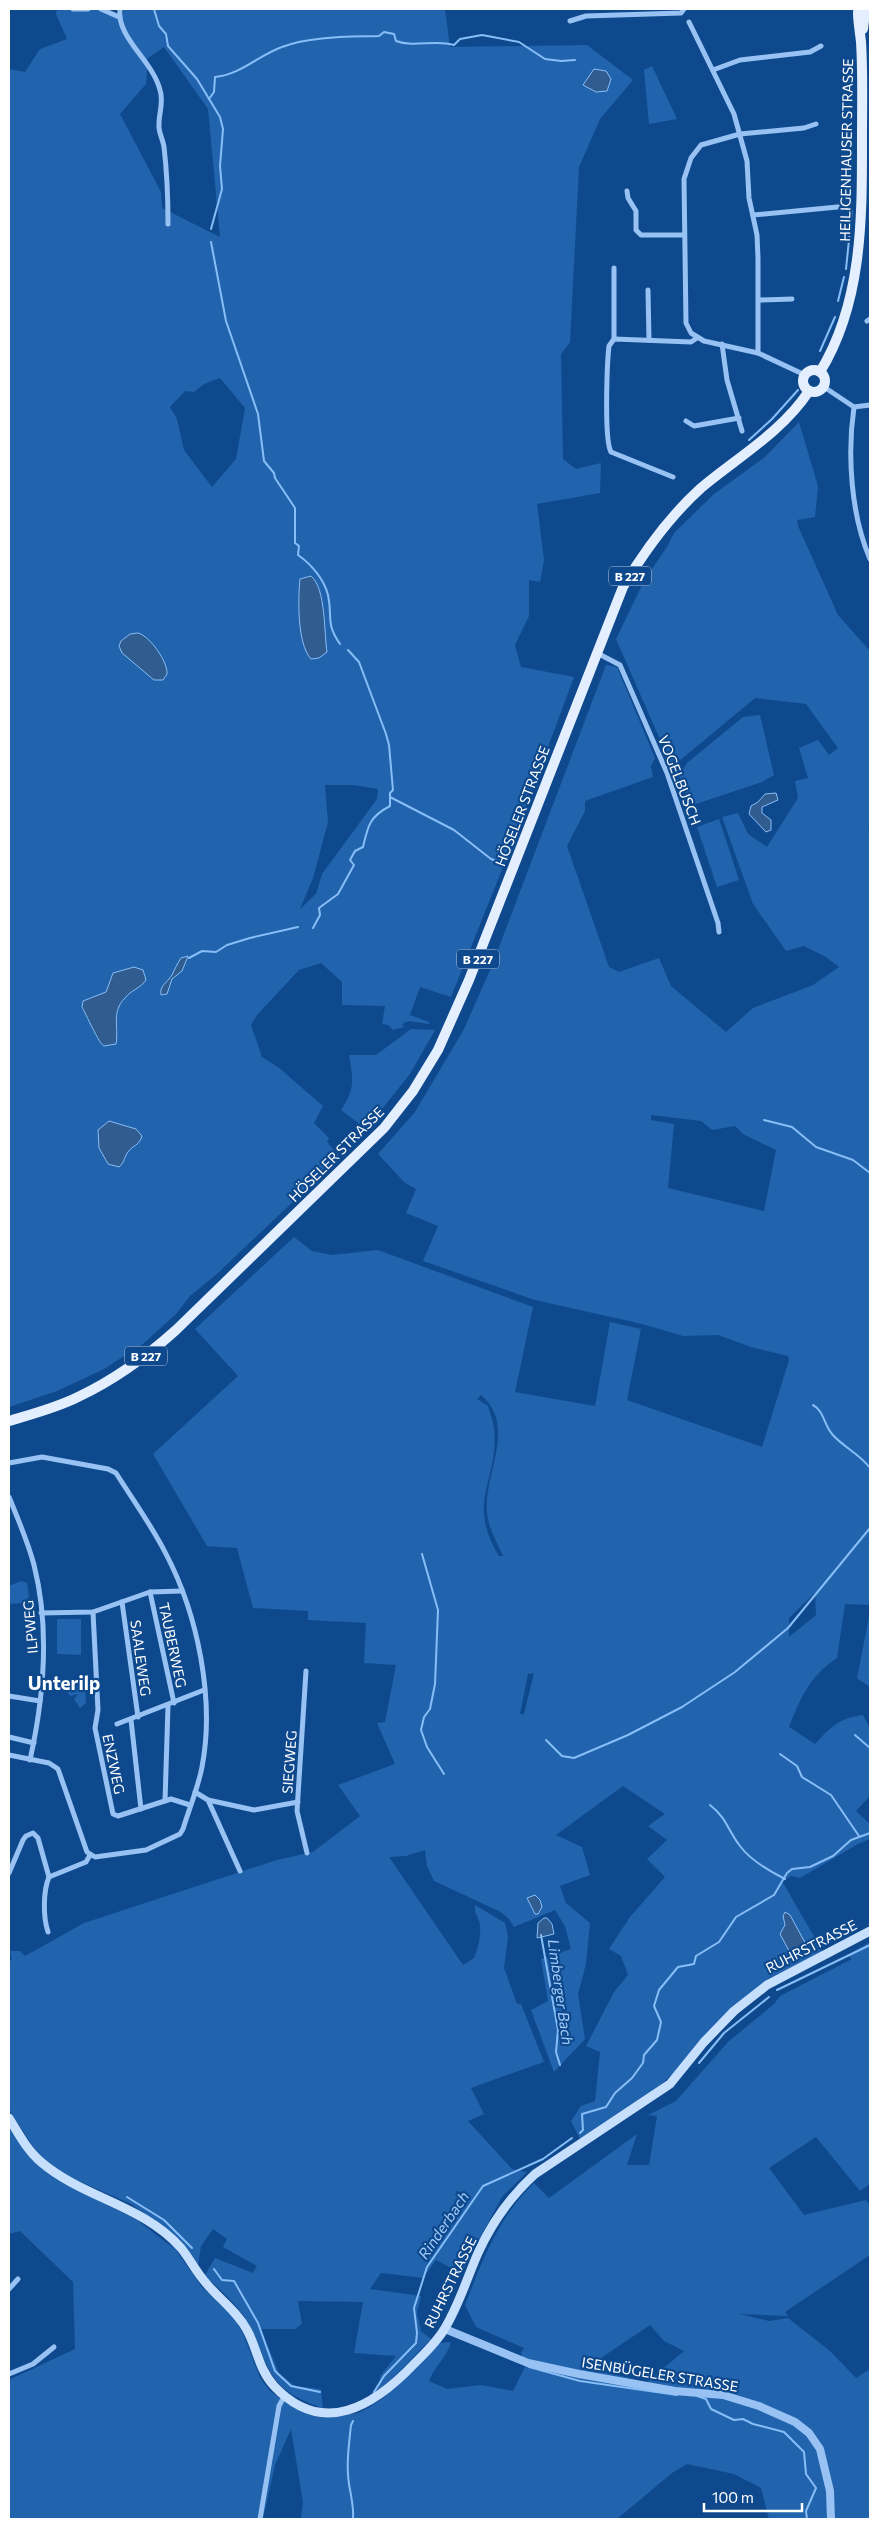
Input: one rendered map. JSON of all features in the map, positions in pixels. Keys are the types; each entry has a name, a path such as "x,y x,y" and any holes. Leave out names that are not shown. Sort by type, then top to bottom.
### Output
{"main road":[{"name":"HEILIGENHAUSER STRASSE","path":"820,372 835,342 846,311 858,253 861,206 862,11"},
{"path":"812,370 820,372 825,379 824,387 816,392 809,391 804,384 805,375 812,370"},
{"name":"B 227","path":"596,653 623,587 641,557 661,530 702,488 765,439 809,391"},
{"name":"HÖSELER STRASSE","path":"9,1421 77,1398 146,1356 176,1330 352,1160 384,1128 401,1106 438,1050 457,1010 596,653"},
{"name":"RUHRSTRASSE","path":"9,2118 25,2144 40,2161 62,2177 136,2213 180,2248 205,2282 238,2316 248,2330 264,2373 285,2396 314,2411 327,2413 350,2411 381,2395 436,2342 445,2329 479,2251 499,2214 516,2192 535,2174 670,2084 704,2042 734,2011 767,1984 870,1931"}],"street":[{"path":"73,9 88,9"},
{"path":"101,9 119,17"},
{"path":"120,9 119,17 128,38 153,71 160,90 162,106 158,126 164,146 168,192 168,224"},
{"path":"570,21 586,16 684,10"},
{"path":"689,22 734,114 747,161 749,198 757,235 760,300 758,353"},
{"path":"713,70 740,60 810,52 821,46"},
{"path":"805,375 758,353 697,338 686,323 684,179 692,158 701,145 740,134 804,128 816,124"},
{"path":"627,191 628,198 636,211 636,230 641,235 684,235"},
{"path":"753,215 848,206"},
{"path":"614,268 614,339 609,346 607,360 608,446 611,452 673,477"},
{"path":"648,290 650,340"},
{"path":"760,300 792,299"},
{"path":"614,339 691,342 697,338"},
{"path":"722,344 727,380 742,432"},
{"path":"824,387 854,408 870,405"},
{"path":"854,408 852,421 855,517 870,559"},
{"path":"686,421 694,426 739,418"},
{"name":"VOGELBUSCH","path":"596,653 620,665 667,773 718,922 719,932"},
{"path":"9,1464 42,1457 108,1469 116,1473 167,1554 194,1626 201,1658 207,1719 206,1743 202,1769 180,1834 146,1850 96,1857 90,1855"},
{"name":"ILPWEG","path":"9,1497 35,1567 41,1613 44,1665 30,1760"},
{"path":"41,1613 92,1612 150,1592 182,1591"},
{"name":"TAUBERWEG","path":"150,1592 174,1703"},
{"name":"SAALEWEG","path":"122,1602 138,1717"},
{"name":"ENZWEG","path":"92,1612 98,1710 95,1728 113,1814 118,1816 171,1799 190,1805"},
{"name":"SIEGWEG","path":"306,1672 297,1811 307,1853"},
{"path":"117,1724 168,1706 204,1690"},
{"path":"9,1696 40,1701"},
{"path":"165,1802 168,1706"},
{"path":"131,1720 141,1809"},
{"path":"9,1738 34,1743"},
{"path":"9,1755 49,1764 58,1769 90,1855"},
{"path":"195,1792 208,1800 254,1810 298,1802"},
{"path":"208,1800 240,1870"},
{"path":"9,1873 23,1840 26,1836 33,1833 38,1838 49,1877"},
{"path":"48,1932 45,1923 46,1883 49,1877 86,1862 90,1855"},
{"path":"9,2289 18,2279"},
{"name":"ISENBÜGELER STRASSE","path":"445,2329 528,2363 675,2391 723,2395 759,2406 795,2422 809,2432 820,2449 828,2483 831,2519"},
{"path":"9,2374 33,2364 54,2347"},
{"path":"260,2519 279,2406 285,2396"}],"shaded area":[{"path":"57,9 105,9 122,16 124,9 445,9 450,47 587,45 633,80 600,119 579,167 570,342 561,354 563,459 576,469 601,463 600,493 537,504 544,560 540,582 529,580 529,616 515,645 521,667 574,677 507,857 451,997 420,987 410,1015 429,1022 429,1024 409,1021 402,1024 404,1027 393,1030 388,1025 382,1024 385,1006 342,1005 342,982 321,963 299,970 257,1015 251,1025 262,1057 278,1067 323,1106 314,1123 329,1138 327,1142 340,1157 218,1273 190,1296 176,1314 143,1344 104,1369 57,1391 9,1407 9,69 25,72 40,49 67,39 56,14","holes":["164,47 208,109 220,237 162,208 161,192 120,114 146,84 148,58","220,378 245,408 236,459 212,487 184,450 177,419 170,407 185,391 194,392 204,384","325,785 353,785 378,789 377,799 322,874 316,894 300,909 313,878 328,822"]},
{"path":"652,66 677,119 649,124 644,70"},
{"path":"594,69 606,71 611,79 607,91 596,92 583,85"},
{"path":"799,422 818,486 815,517 797,520 798,526 838,615 870,651 870,828 868,829 870,833 870,1605 845,1604 837,1658 819,1673 807,1688 789,1727 815,1744 836,1724 848,1718 863,1715 870,1728 870,1796 856,1811 870,1824 870,1839 800,1878 791,1876 782,1881 823,1952 769,1978 739,2002 702,2037 677,2070 655,2090 580,2139 571,2121 581,2106 595,2101 600,2052 586,2046 614,1992 628,1975 621,1956 609,1949 630,1917 665,1877 647,1859 667,1840 648,1826 665,1814 623,1786 556,1835 582,1847 590,1875 560,1886 566,1903 590,1923 586,1964 578,1994 585,2039 554,2072 531,2010 548,2001 541,1959 571,1949 565,1926 555,1910 514,1927 501,1912 434,1881 427,1866 425,1850 406,1856 389,1857 463,1965 474,1958 479,1942 480,1925 475,1905 505,1923 508,1936 504,1968 517,2004 521,2004 544,2062 471,2088 484,2114 468,2121 512,2169 527,2172 502,2197 461,2273 436,2260 423,2278 381,2273 370,2289 421,2296 417,2313 421,2331 431,2339 395,2376 367,2399 378,2385 381,2375 396,2356 354,2353 363,2302 298,2301 302,2324 295,2329 261,2329 279,2373 295,2386 321,2389 323,2408 288,2392 278,2383 271,2373 241,2312 205,2275 215,2258 253,2273 257,2266 223,2247 227,2239 213,2229 201,2246 198,2266 168,2231 131,2204 63,2174 38,2154 9,2110 9,1962 12,1959 10,1951 20,1951 25,1956 84,1923 277,1860 313,1852 360,1816 338,1785 395,1764 377,1723 385,1722 396,1665 364,1663 366,1623 308,1620 308,1611 253,1608 237,1548 207,1546 153,1454 238,1376 195,1329 294,1237 312,1251 332,1255 378,1250 533,1307 515,1392 595,1406 610,1322 641,1329 627,1400 762,1447 789,1360 788,1356 751,1347 718,1335 683,1336 642,1324 535,1300 423,1261 438,1226 406,1213 416,1189 405,1183 378,1154 415,1112 464,1029 491,968 606,665 617,667 655,758 651,766 653,777 585,801 585,811 567,846 609,967 619,972 659,958 671,986 726,1032 753,1008 813,985 839,967 826,957 804,946 786,951 753,904 722,817 738,813 748,834 767,847 798,798 795,781 808,778 799,748 818,740 829,755 838,748 806,704 755,698 672,767 616,639 645,579 667,547 674,533 714,494 765,457","holes":["651,1115 701,1121 712,1130 735,1126 743,1134 776,1150 764,1211 668,1188 674,1124 651,1120","481,1395 492,1408 497,1421 498,1436 487,1498 487,1513 491,1530 503,1556 499,1556 489,1537 485,1520 486,1490 495,1446 494,1428 488,1406 477,1399","815,1593 816,1615 789,1637 789,1618","534,1673 524,1714 520,1714 528,1674"]},
{"path":"311,576 316,582 322,601 327,652 319,658 311,659 303,643 299,597 300,579"},
{"path":"138,633 153,644 165,663 167,674 163,680 154,680 122,653 119,646 121,641 130,634"},
{"path":"760,715 774,775 762,782 690,806 679,776 687,763 743,717"},
{"path":"776,793 778,800 762,807 762,813 771,820 771,830 766,832 749,814 751,806 758,802 765,794"},
{"path":"719,819 739,880 717,887 697,827"},
{"path":"188,956 182,971 172,979 167,994 161,995 162,987 172,975 181,958"},
{"path":"134,967 143,970 146,980 127,995 118,1009 116,1044 104,1046 96,1035 82,1007 83,1001 106,992 113,973"},
{"path":"411,1029 435,1030 410,1074 366,1129 341,1110 349,1096 352,1083 349,1055 376,1055"},
{"path":"109,1121 136,1129 142,1136 139,1142 128,1152 119,1167 108,1164 99,1148 98,1130"},
{"path":"21,1581 27,1583 29,1597 23,1603 9,1604 9,1586"},
{"path":"870,1612 870,1687 857,1678"},
{"path":"57,1619 81,1619 81,1655 57,1654"},
{"path":"75,1678 85,1682 86,1703 80,1708 74,1699 78,1694 70,1696 64,1687 66,1682"},
{"path":"535,1895 540,1900 542,1907 538,1914 535,1914 527,1898"},
{"path":"785,1912 790,1915 808,1948 802,1956 793,1958 780,1934 785,1925 783,1916"},
{"path":"547,1918 552,1924 554,1934 537,1938 538,1923"},
{"path":"870,1942 870,2184 860,2191 816,2137 769,2168 804,2215 866,2200 870,2205 870,2255 785,2312 788,2316 739,2314 769,2321 788,2318 830,2351 856,2378 870,2369 870,2519 769,2519 761,2488 734,2474 687,2464 672,2473 617,2519 301,2519 303,2502 291,2429 275,2465 263,2519 9,2519 9,2380 75,2349 73,2282 20,2231 9,2234 9,2124 42,2168 68,2185 137,2220 176,2250 201,2286 234,2318 243,2333 260,2378 270,2391 288,2403 340,2416 358,2413 383,2398 439,2343 451,2342 429,2381 447,2389 481,2385 513,2391 525,2367 521,2353 524,2348 476,2327 465,2305 485,2256 511,2210 534,2183 549,2198 637,2134 627,2165 649,2165 657,2116 648,2115 676,2101 728,2042 774,2004 780,1996 852,1959 847,1955","holes":["650,2325 664,2341 684,2351 647,2382 586,2368"]}],"waterway":[{"path":"154,9 159,26 166,34 168,46 197,79 220,117 223,129 220,166 222,189 211,229"},
{"path":"209,99 214,92 215,77 233,73 282,47 317,39 379,36 384,32 394,34 396,41 403,43 447,43 454,45 460,39 482,35 519,42 545,59 575,60"},
{"path":"846,269 852,211"},
{"path":"211,242 226,321 258,414 264,461 274,473 275,478 295,508 295,543 299,546 298,555 312,567 323,583 328,595 332,630 340,644"},
{"path":"838,301 844,277"},
{"path":"820,351 835,317"},
{"path":"749,440 772,419 798,390"},
{"path":"313,928 320,915 319,908 338,894 354,865 350,860 355,851 363,847 370,823 378,814 390,806 390,793 393,790 389,745 386,734 359,662 348,650"},
{"path":"390,797 454,830 491,859 499,862"},
{"path":"189,958 202,951 216,952 227,945 298,927"},
{"path":"764,1120 792,1127 816,1147 853,1160 870,1173"},
{"path":"813,1405 822,1414 832,1434 870,1468"},
{"path":"546,1740 562,1756 574,1758 628,1735 682,1707 735,1672 788,1628 870,1528"},
{"name":"Limberger Bach","path":"422,1554 438,1610 435,1684 430,1709 424,1717 421,1730 427,1747 444,1774"},
{"path":"855,1735 870,1748"},
{"path":"780,1754 797,1766 802,1777 831,1795 859,1836"},
{"path":"710,1805 724,1820 736,1840 749,1856 785,1879"},
{"path":"580,2133 583,2130 582,2114 606,2107 615,2093 632,2078 643,2063 644,2055 657,2040 661,2022 654,2006 659,1990 678,1967 694,1964 696,1956 719,1942 736,1917 774,1895 787,1873 792,1869 810,1867 833,1856 851,1840 870,1833"},
{"name":"Limberger Bach","path":"541,1935 558,2030 556,2052 560,2065"},
{"path":"777,1990 870,1945"},
{"path":"699,2063 724,2033 769,1997"},
{"name":"Rinderbach","path":"374,2392 384,2376 416,2343 417,2333 414,2308 427,2267 483,2186 543,2159 572,2138"},
{"path":"127,2197 164,2220 192,2248"},
{"path":"214,2269 222,2280 234,2281 258,2323 275,2371 291,2386 320,2392"},
{"path":"529,2367 580,2381 677,2395"},
{"path":"697,2396 706,2399 711,2409 734,2420 743,2419 753,2424 784,2432 804,2452 806,2474 816,2488 806,2511 807,2519"},
{"name":"Rinderbach","path":"353,2421 349,2439 348,2469 353,2519"}],"district":[{"name":"Unterilp","path":"64,1682"}]}
